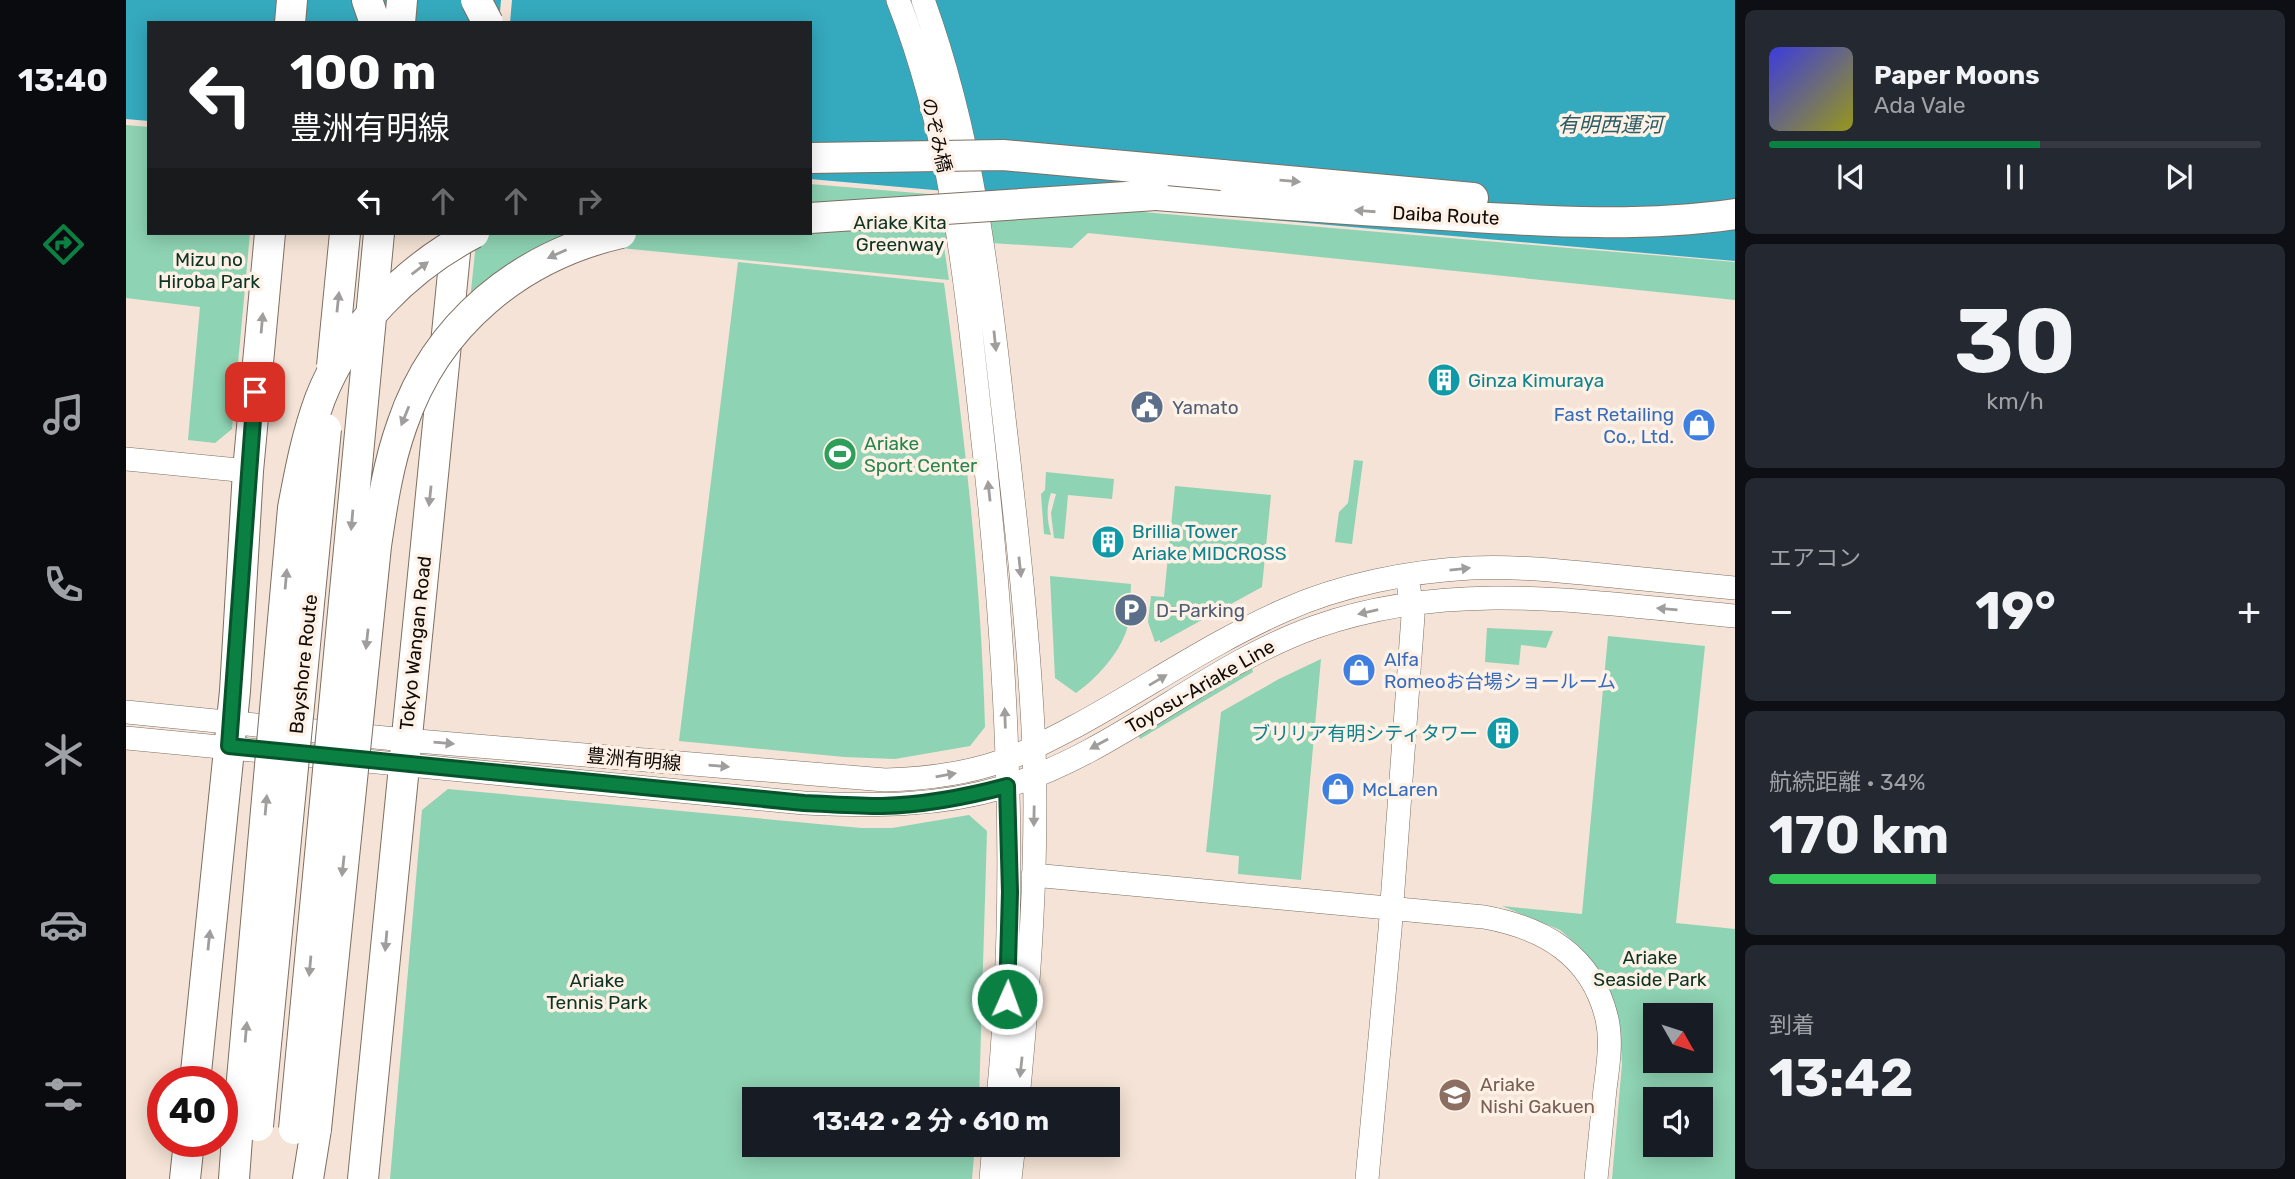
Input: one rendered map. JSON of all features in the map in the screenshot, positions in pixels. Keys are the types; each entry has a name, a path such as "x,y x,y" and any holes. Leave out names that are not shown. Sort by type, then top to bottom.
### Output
{"highway":[{"path":"290,21 292,0"},
{"path":"364,21 367,0"},
{"path":"367,0 374,21"},
{"path":"400,21 402,0"},
{"path":"477,0 477,21"},
{"path":"477,0 487,21"},
{"path":"812,158 1003,155 1222,175"},
{"path":"812,178 1005,173 1222,175"},
{"name":"Daiba Route","path":"1222,175 1559,204 1626,204 1735,195"},
{"path":"812,197 973,190 1156,195"},
{"path":"812,218 1156,195"},
{"name":"Daiba Route","path":"1156,195 1556,222 1671,221 1735,214"},
{"path":"197,1066 234,691 248,471 270,235"},
{"name":"Bayshore Route","path":"253,1179 248,1125 345,235"},
{"name":"Bayshore Route","path":"290,1179 305,1129 379,235"},
{"name":"Tokyo Wangan Road","path":"363,1179 457,235"},
{"path":"234,1179 248,1125 293,508 309,432 333,369 362,325 410,276 447,248 470,235"},
{"path":"308,1179 305,1129 376,546 387,483 402,424 412,398 442,349 482,303 526,269 551,256 577,245 614,235"},
{"path":"185,1179 187,1157"}],"street":[{"name":"のぞみ橋","path":"898,0 922,72 942,148 965,272 999,604 1010,892 1006,1020 999,1087"},
{"name":"のぞみ橋","path":"923,0 956,102 988,273 1023,588 1034,775 1029,983 1019,1087"},
{"path":"126,459 248,471"},
{"name":"Toyosu-Ariake Line","path":"1034,748 1131,697 1236,634 1286,609 1330,593 1407,575 1470,568 1534,569 1735,588"},
{"path":"1367,1179 1392,907 1413,629 1407,575"},
{"name":"Toyosu-Ariake Line","path":"1007,786 1093,747 1278,641 1363,613 1412,603 1472,597 1534,597 1735,616"},
{"path":"126,712 229,734"},
{"path":"126,738 229,734"},
{"name":"豊洲有明線","path":"229,734 404,752 804,803 880,806 966,796 1007,786"},
{"name":"豊洲有明線","path":"404,752 885,780 920,779 977,769 1034,748"},
{"path":"1033,875 1392,907 1513,922 1538,931 1575,959 1590,978 1607,1020 1609,1052 1597,1179"},
{"path":"991,1179 993,1157"},
{"path":"1010,1179 1013,1157"}],"green space":[{"name":"Mizu no Hiroba Park","path":"126,125 147,127 147,235 250,235 232,429 215,443 188,440 200,307 126,298"},
{"name":"Ariake Kita Greenway","path":"812,184 1735,262 1735,300 1088,233 1072,248 943,240 949,280 569,243 469,310 477,235 812,235"},
{"name":"Ariake Sport Center","path":"738,262 944,283 980,616 985,727 970,746 895,759 844,757 679,741"},
{"path":"1354,460 1363,461 1352,544 1335,542 1339,512 1348,503"},
{"path":"1046,472 1114,479 1112,499 1068,495 1064,539 1054,538 1051,513 1056,494 1051,493 1048,514 1051,535 1044,534 1041,494 1045,490"},
{"path":"1175,486 1271,495 1262,587 1160,643 1160,640 1155,642 1148,622 1151,596 1164,597"},
{"path":"1050,576 1131,584 1127,629 1119,647 1092,680 1076,693 1055,678"},
{"path":"1487,628 1553,631 1546,648 1521,645 1519,665 1485,662"},
{"name":"Ariake Seaside Park","path":"1608,636 1705,646 1676,923 1735,929 1735,1179 1612,1179 1622,1064 1619,1019 1603,979 1580,947 1560,930 1502,906 1582,914"},
{"path":"1321,659 1301,880 1238,874 1239,856 1206,852 1221,712"},
{"path":"1252,668 1253,672 1140,739 1138,735"},
{"name":"Ariake Tennis Park","path":"448,789 861,828 892,828 969,815 987,831 979,1087 742,1087 742,1157 974,1157 972,1179 390,1179 422,810"}],"water":[{"name":"有明西運河","path":"126,0 1735,0 1735,261 812,179 812,21 147,21 147,121 126,119"}],"pier":[{"path":"501,0 512,0 510,21 499,21"}],"place":[{"name":"Ginza Kimuraya","path":"1444,380"},
{"name":"Yamato","path":"1147,407"},
{"name":"Fast Retailing Co., Ltd.","path":"1699,425"},
{"name":"Ariake Sport Center","path":"840,454"},
{"name":"Brillia Tower Ariake MIDCROSS","path":"1108,542"},
{"name":"D-Parking","path":"1131,610"},
{"name":"Alfa Romeoお台場ショールーム","path":"1359,670"},
{"name":"ブリリア有明シティタワー","path":"1503,733"},
{"name":"McLaren","path":"1338,789"},
{"name":"Ariake Nishi Gakuen","path":"1455,1095"}],"route":[{"path":"255,392 229,746 804,803 880,806 922,803 1007,786 1010,892 1007,999"}]}
